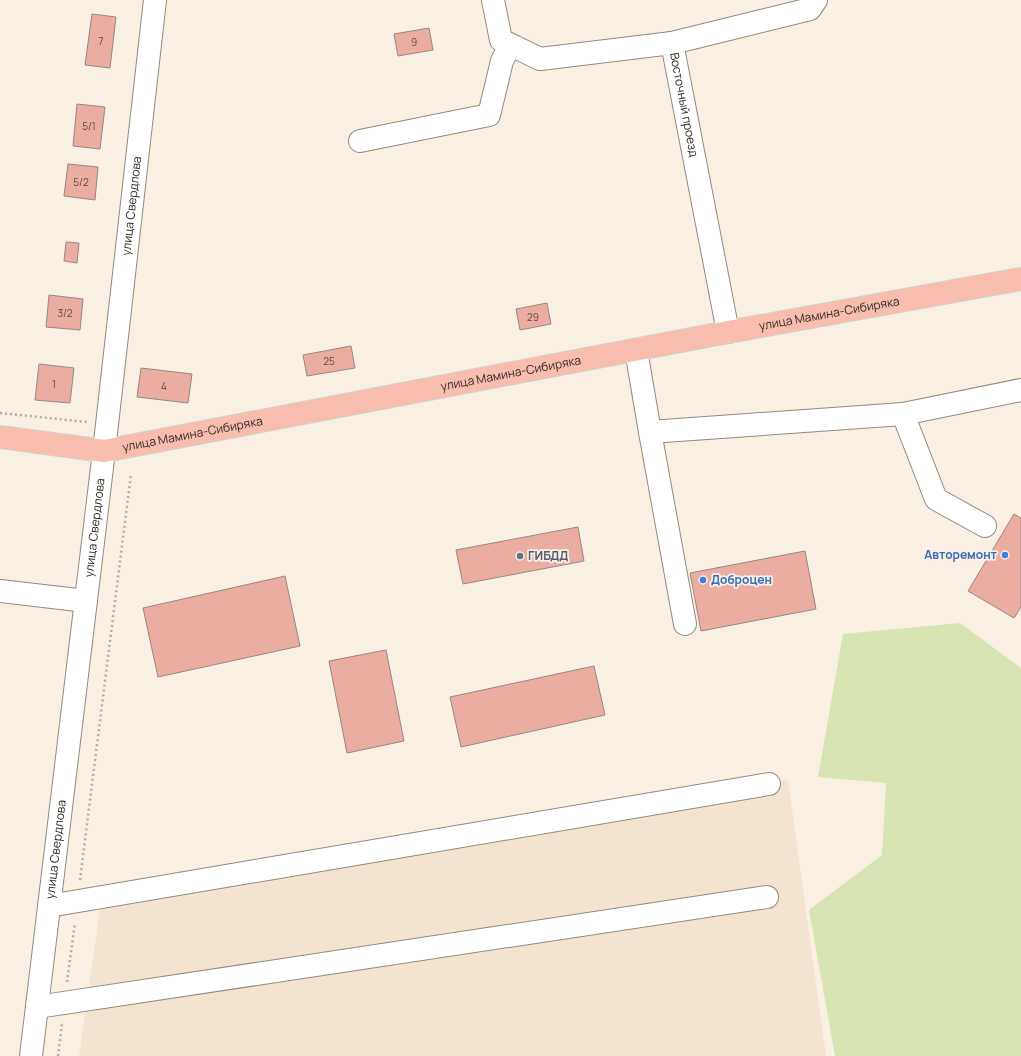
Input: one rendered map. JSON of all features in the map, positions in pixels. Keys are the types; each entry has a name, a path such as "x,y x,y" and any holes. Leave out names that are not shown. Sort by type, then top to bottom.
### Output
{"main road":[{"name":"улица Мамина-Сибиряка","path":"0,437 104,451 728,332 1021,279"}],"street":[{"name":"улица Свердлова","path":"31,1056 104,451 155,0"},
{"name":"Восточный проезд","path":"493,0 501,40 540,59 672,43 728,332"},
{"path":"672,43 810,9 816,0"},
{"path":"360,141 490,115 502,61 510,45"},
{"path":"636,350 685,624"},
{"path":"650,432 903,414 1021,390"},
{"path":"903,414 936,499 985,526"},
{"path":"0,591 86,601"},
{"path":"49,906 769,784"},
{"path":"37,1007 767,897"}],"path":[{"path":"0,412 107,424"},
{"path":"58,1056 131,474"}],"shaded area":[{"path":"788,780 826,1056 79,1056 100,910"}],"green space":[{"path":"960,623 1021,668 1021,1056 835,1056 809,910 882,855 886,783 818,777 843,634"}],"building":[{"path":"92,14 116,17 110,68 85,65"},
{"path":"429,28 433,50 398,56 394,34"},
{"path":"77,104 105,107 100,149 73,146"},
{"path":"68,164 98,167 95,200 64,196"},
{"path":"66,242 79,243 77,263 64,261"},
{"path":"49,295 83,299 80,330 46,327"},
{"path":"547,303 551,324 520,330 516,309"},
{"path":"351,346 355,368 307,376 303,355"},
{"path":"39,364 74,368 70,403 35,400"},
{"path":"141,368 192,374 188,403 137,397"},
{"name":"Авторемонт","path":"1014,514 1021,518 1021,607 1014,618 968,591"},
{"name":"ГИБДД","path":"578,527 584,561 463,584 456,550"},
{"path":"805,551 816,609 701,631 690,573"},
{"path":"285,576 300,646 158,677 143,608"},
{"path":"386,650 404,741 347,753 329,661"},
{"path":"594,666 605,715 461,747 450,697"}],"place":[{"name":"Авторемонт","path":"1005,555"},
{"name":"ГИБДД","path":"520,556"},
{"name":"Доброцен","path":"703,580"}]}
